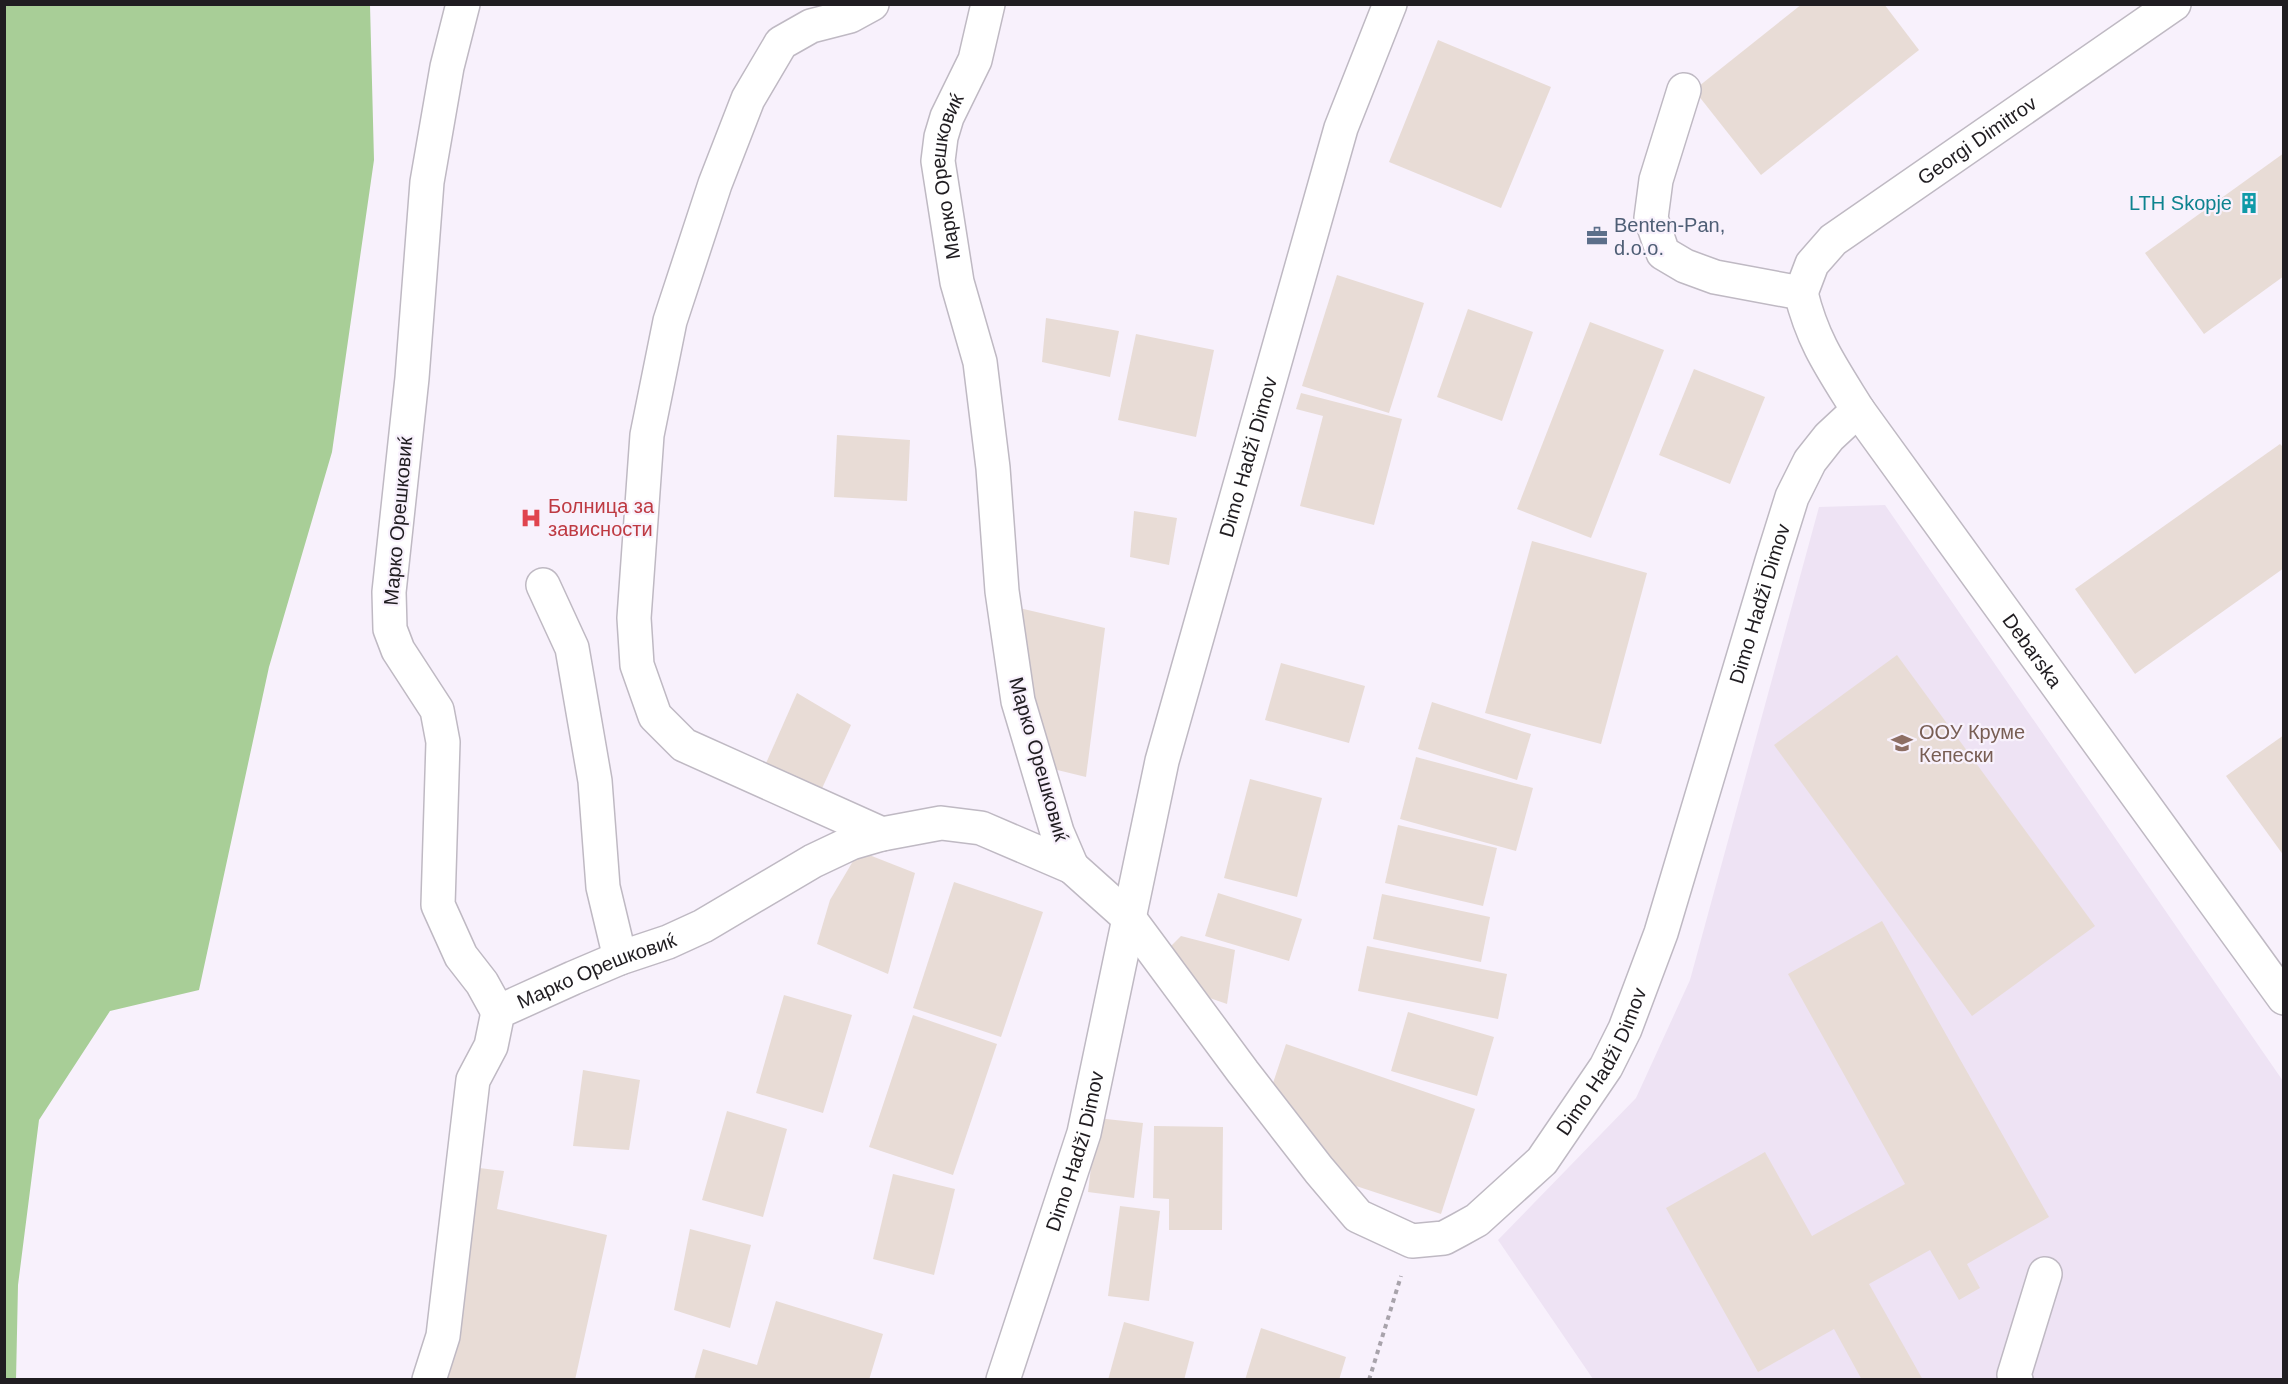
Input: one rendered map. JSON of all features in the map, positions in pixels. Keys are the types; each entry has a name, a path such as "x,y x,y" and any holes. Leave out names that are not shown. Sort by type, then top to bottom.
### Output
{"street":[{"name":"Марко Орешковиќ","path":"429,1380 443,1336 473,1080 491,1046 498,1012 482,982 461,956 438,905 443,742 437,710 398,650 390,629 389,592 412,378 427,182 447,67 463,4"},
{"path":"872,4 850,16 811,26 781,43 748,99 715,184 670,321 646,435 634,618 637,665 655,716 684,745 882,834"},
{"name":"Марко Орешковиќ","path":"988,4 975,60 947,117 938,161 957,282 980,362 993,468 1002,591 1018,700 1057,832 1072,867"},
{"name":"Dimo Hadži Dimov","path":"1003,1380 1084,1133 1162,761 1337,140 1390,4"},
{"name":"Georgi Dimitrov","path":"1801,293 1812,264 1833,240 2174,4"},
{"path":"1684,90 1656,180 1651,218 1663,253 1685,266 1715,276 1801,293"},
{"name":"Debarska","path":"1801,293 1808,323 1821,351 1858,410 2273,962 2283,998"},
{"name":"Dimo Hadži Dimov","path":"1412,1241 1444,1238 1477,1220 1498,1202 1542,1161 1606,1067 1625,1029 1661,933 1792,497 1810,461 1829,437 1858,410"},
{"path":"543,585 572,648 595,781 603,887 620,958"},
{"name":"Марко Орешковиќ","path":"498,1012 620,958 668,942 703,926 813,861 851,843 882,834 941,823 981,828 1072,867"},
{"path":"1072,867 1129,918 1243,1072 1358,1216 1412,1241"},
{"path":"2016,1380 2014,1376 2045,1274"}],"path":[{"path":"1369,1380 1412,1241"}],"shaded area":[{"name":"ООУ Круме Кепески","path":"1885,505 2283,1081 2283,1379 1593,1379 1498,1240 1636,1098 1690,980 1819,507"}],"green space":[{"path":"5,4 370,5 374,160 332,452 269,667 199,990 110,1011 39,1120 18,1285 16,1380 4,1379"}],"building":[{"path":"1802,4 1884,4 1919,50 1761,175 1694,90"},
{"path":"1438,40 1551,87 1501,208 1389,162"},
{"name":"LTH Skopje","path":"2284,153 2284,276 2204,334 2145,253"},
{"path":"1337,275 1424,303 1389,413 1302,386"},
{"path":"1468,309 1533,332 1502,421 1437,397"},
{"path":"1046,318 1119,331 1110,377 1042,362"},
{"path":"1590,322 1664,350 1591,538 1517,509"},
{"path":"1136,334 1214,350 1196,437 1118,420"},
{"path":"1694,369 1765,397 1730,484 1659,455"},
{"path":"1301,393 1402,419 1374,525 1300,506 1323,416 1296,409"},
{"path":"837,435 910,440 907,501 834,497"},
{"path":"2280,444 2284,448 2284,568 2135,674 2075,589"},
{"path":"1134,511 1177,518 1169,565 1130,557"},
{"path":"1532,541 1647,573 1601,744 1485,713"},
{"path":"1011,606 1105,628 1086,777 1045,767"},
{"path":"1897,655 2095,926 1972,1016 1774,745"},
{"path":"1281,663 1365,686 1349,743 1265,720"},
{"path":"797,693 851,725 819,795 763,770"},
{"path":"1432,702 1531,734 1517,780 1418,749"},
{"path":"2284,735 2284,856 2226,776"},
{"path":"1416,757 1533,788 1516,851 1400,819"},
{"path":"1250,779 1322,798 1297,897 1224,878"},
{"path":"1398,825 1497,848 1483,906 1385,883"},
{"path":"859,851 915,873 888,974 817,944 830,900"},
{"path":"954,882 1043,912 1001,1037 913,1008"},
{"path":"1218,893 1302,919 1289,961 1205,936"},
{"path":"1382,894 1490,917 1481,962 1373,939"},
{"path":"1882,921 2049,1217 1967,1264 1980,1288 1959,1300 1930,1250 1869,1284 1923,1380 1862,1380 1834,1329 1758,1372 1666,1208 1765,1152 1812,1236 1905,1184 1788,974"},
{"path":"1181,936 1235,950 1227,1004 1201,995 1168,949"},
{"path":"1367,946 1507,974 1498,1019 1358,991"},
{"path":"784,995 852,1015 823,1113 756,1093"},
{"path":"1408,1012 1494,1037 1477,1096 1391,1071"},
{"path":"913,1015 997,1044 953,1175 869,1147"},
{"path":"1286,1044 1475,1109 1441,1214 1353,1185 1270,1092"},
{"path":"583,1070 640,1080 629,1150 573,1146"},
{"path":"727,1111 787,1129 763,1217 702,1200"},
{"path":"1097,1118 1143,1123 1134,1198 1088,1192"},
{"path":"1154,1126 1223,1127 1222,1230 1169,1230 1169,1199 1153,1198"},
{"path":"471,1167 504,1171 497,1209 607,1235 575,1380 438,1380"},
{"path":"893,1174 955,1189 934,1275 873,1259"},
{"path":"1120,1206 1160,1211 1149,1301 1108,1296"},
{"path":"690,1229 751,1245 730,1328 674,1310"},
{"path":"776,1301 883,1334 869,1380 694,1380 703,1349 757,1365"},
{"path":"1124,1322 1194,1342 1184,1380 1108,1380"},
{"path":"1261,1328 1346,1357 1339,1380 1245,1380"}],"place":[{"name":"LTH Skopje","path":"2249,203"},
{"name":"Benten-Pan, d.o.o.","path":"1597,236"},
{"name":"Болница за зависности","path":"531,518"},
{"name":"ООУ Круме Кепески","path":"1902,743"}]}
